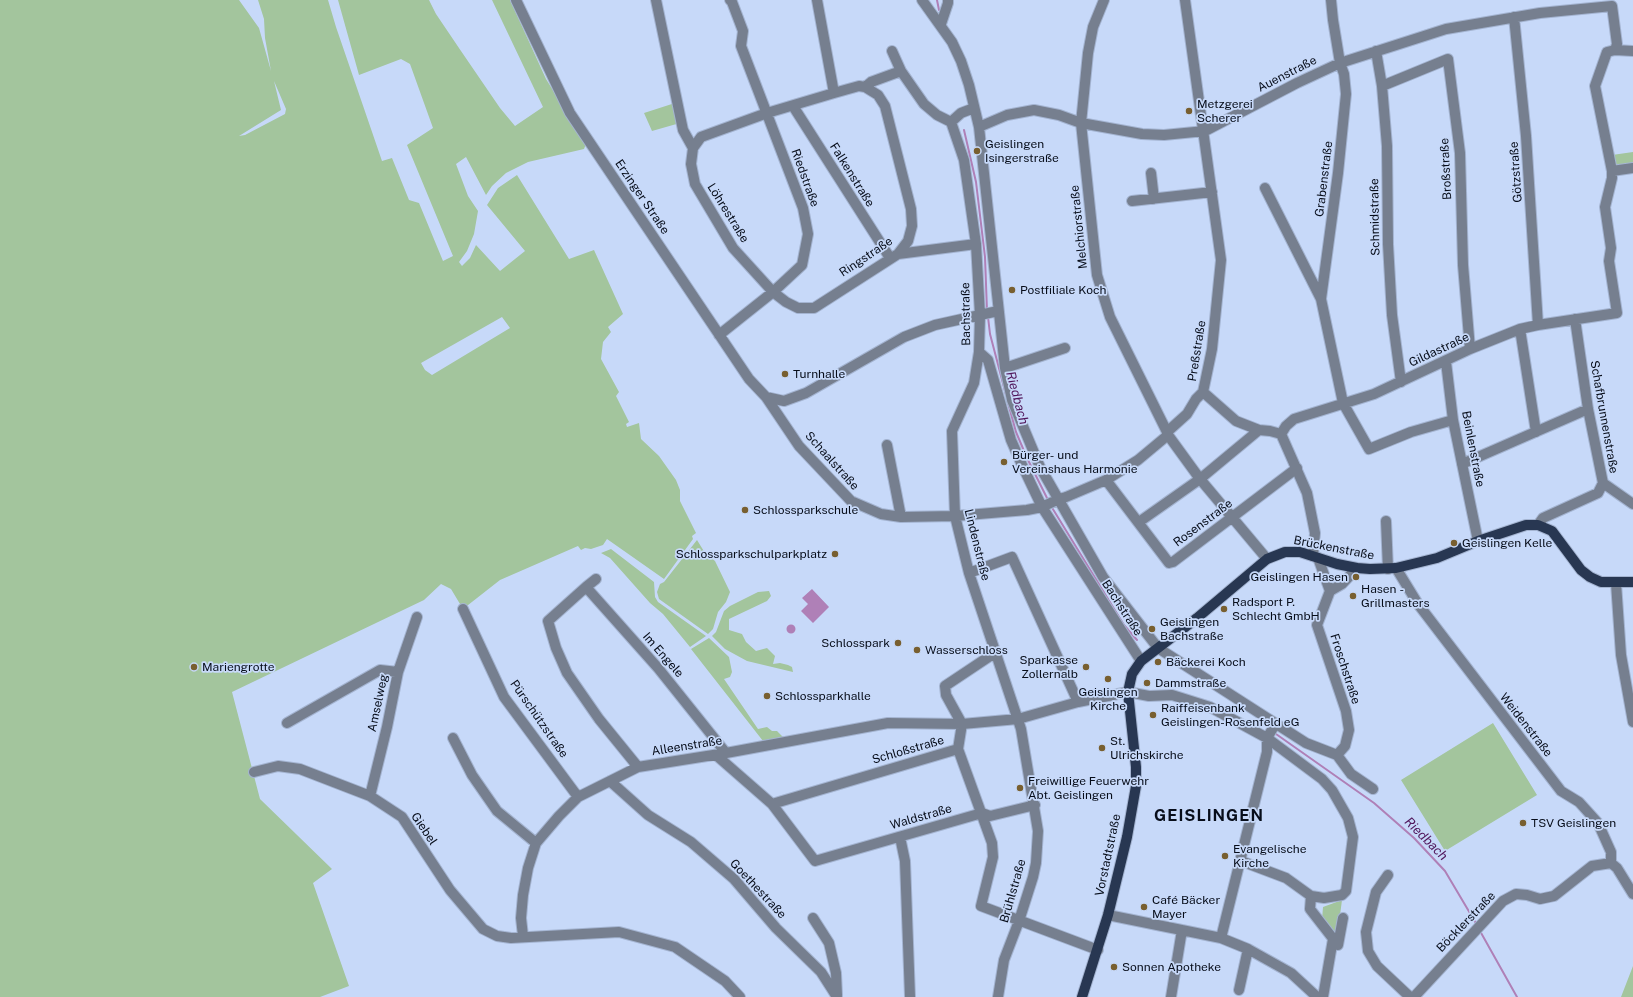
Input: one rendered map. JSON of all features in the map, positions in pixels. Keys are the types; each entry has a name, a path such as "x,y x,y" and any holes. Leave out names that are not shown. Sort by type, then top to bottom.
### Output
{"main road":[{"name":"Brückenstraße","path":"1128,692 1132,674 1141,661 1198,618 1267,559 1285,552 1300,552 1337,564 1357,568 1392,568 1437,558 1478,541 1526,525 1538,525"},
{"path":"1538,525 1552,531 1581,570 1590,577 1601,582 1633,582"},
{"name":"Vorstadtstraße","path":"1082,997 1108,915 1127,837 1136,786 1136,767 1128,692"}],"street":[{"name":"Erzinger Straße","path":"516,0 570,113 749,379 766,397"},
{"path":"656,0 683,130 693,148 701,137 767,113 859,86 865,87 871,82 901,71"},
{"name":"Riedstraße","path":"719,335 773,292 802,265 808,234 803,208 741,46 743,31 730,0"},
{"path":"817,0 834,93"},
{"name":"Bachstraße","path":"922,0 952,42 961,61 969,85 979,127 989,313 979,352 988,360 1018,437 1040,467 1050,503 1141,661"},
{"path":"940,24 948,0"},
{"name":"Melchiorstraße","path":"1104,0 1094,27 1088,52 1081,123 1097,275 1110,317 1168,433 1200,479 1267,559"},
{"name":"Preßstraße","path":"1050,503 1106,480 1138,460 1187,414 1196,400 1204,392 1212,349 1221,260 1185,0"},
{"name":"Grabenstraße","path":"1321,299 1338,173 1346,94 1331,0"},
{"name":"Auenstraße","path":"979,127 1007,115 1034,110 1059,114 1081,123 1142,134 1164,135 1204,131 1297,83 1340,63 1446,29 1514,17 1612,6 1617,44 1615,50"},
{"name":"Götzstraße","path":"1514,17 1526,136 1538,325"},
{"path":"1633,51 1615,50 1607,52 1595,86 1612,170 1633,168"},
{"name":"Schmidstraße","path":"1376,51 1382,86 1387,146 1388,244 1392,314 1401,382"},
{"path":"892,52 901,71 924,104 937,115 950,122 961,112 974,108"},
{"name":"Broßstraße","path":"1382,86 1448,59 1460,153 1463,265 1470,349"},
{"name":"Ringstraße","path":"773,292 786,302 798,308 814,308 894,256 908,241 912,226 911,209 885,106 878,95 865,87"},
{"name":"Falkenstraße","path":"793,106 894,256"},
{"name":"Bachstraße","path":"950,122 964,160 976,244 989,313 1005,368 1012,400 1022,465 1103,577 1158,648 1306,743 1337,755"},
{"name":"Löhrestraße","path":"693,148 690,164 695,184 733,248 773,292"},
{"name":"Gildastraße","path":"1281,434 1286,426 1294,419 1374,394 1446,362 1470,349 1520,329 1617,313 1609,261 1611,248 1604,207 1612,178 1612,170"},
{"path":"1151,173 1154,199"},
{"name":"Grabenstraße","path":"1265,188 1321,299 1342,403 1369,448 1411,432 1453,420"},
{"path":"1132,201 1212,192"},
{"path":"894,256 976,244"},
{"path":"766,397 784,401 806,393 904,337 935,325 989,313"},
{"name":"Schafbrunnenstraße","path":"1575,320 1588,409 1602,483 1633,504"},
{"path":"1520,329 1536,432"},
{"path":"1005,368 1065,348"},
{"name":"Lindenstraße","path":"979,352 974,383 952,431 955,516 969,573 1019,724"},
{"name":"Beinlenstraße","path":"1446,362 1453,420 1478,541"},
{"path":"1204,392 1236,421 1259,430 1281,434 1307,493 1315,533 1316,557 1330,591 1342,584 1357,568"},
{"name":"Schaalstraße","path":"766,397 799,446 851,501 881,514 901,517 955,516 1050,503"},
{"path":"1462,464 1588,409"},
{"path":"1139,522 1200,479 1259,430"},
{"path":"887,445 901,517"},
{"name":"Rosenstraße","path":"1106,480 1169,562 1172,562 1297,468"},
{"name":"Brückenstraße","path":"1538,525 1543,518 1598,493 1602,483"},
{"path":"1386,521 1392,568"},
{"path":"969,573 1012,557 1078,702"},
{"name":"Weidenstraße","path":"1392,568 1561,791 1579,802 1598,823 1611,852 1611,863 1617,868 1633,894"},
{"path":"596,579 548,621 556,648 567,673 591,708 638,767"},
{"path":"1616,583 1621,655 1630,691 1633,722"},
{"name":"Im Engele","path":"586,587 658,668 721,754 772,804 815,861"},
{"name":"Froschstraße","path":"1330,591 1317,625 1346,711 1349,730 1344,746 1337,755"},
{"name":"Pürschützstraße","path":"463,609 504,697 578,797"},
{"name":"Amselweg","path":"370,796 387,727 398,672 417,617"},
{"path":"996,652 946,686 946,695 962,724 1019,724 1078,702 1128,692 1149,696 1172,695 1210,707 1267,738 1322,779 1332,790 1348,818 1353,837 1346,891 1342,895 1324,898 1311,896 1286,878 1241,861"},
{"path":"287,723 380,670 398,672"},
{"name":"Alleenstraße","path":"523,936 521,918 523,895 528,868 536,843 559,816 578,797 638,767 721,754 888,722 962,724"},
{"path":"1221,938 1267,752 1267,738 1276,723"},
{"name":"Schloßstraße","path":"772,804 958,749 962,724"},
{"name":"Brühlstraße","path":"998,997 1004,960 1019,921 1036,863 1038,831 1035,805 1019,724"},
{"path":"453,738 472,775 496,811 536,843"},
{"path":"958,749 992,844 993,857 981,906 1098,950"},
{"path":"1337,755 1351,774 1373,789"},
{"name":"Giebel","path":"254,772 278,766 300,769 370,796 402,817 450,890 483,929 497,936 511,938 523,936 619,932 675,947 725,981 740,997"},
{"name":"Goethestraße","path":"610,781 648,815 691,842 734,879 776,928 821,972 837,997"},
{"name":"Waldstraße","path":"815,861 982,813 990,816 1035,805"},
{"path":"900,837 905,861 910,997"},
{"name":"Böcklerstraße","path":"1414,997 1503,900 1516,894 1527,895 1540,899 1554,896 1592,866 1611,863"},
{"path":"1388,875 1376,892 1366,932 1368,951 1377,966 1410,997"},
{"path":"1311,896 1310,909 1335,942"},
{"path":"1108,915 1221,938 1248,949 1291,973 1317,997"},
{"path":"813,918 829,943 836,973 837,997"},
{"path":"1323,997 1335,942 1343,918"},
{"path":"1171,997 1182,930"},
{"path":"1239,990 1248,949"}],"green space":[{"path":"0,0 239,0 259,28 271,71 265,38 264,19 258,0 328,0 382,161 392,158 409,200 419,203 443,261 453,256 407,145 433,128 410,64 401,59 359,75 338,0 429,0 436,14 461,51 500,108 515,126 543,107 492,0 510,0 546,79 586,144 584,149 528,162 506,173 492,186 486,195 466,157 456,164 468,196 478,211 474,234 467,251 459,262 462,266 470,258 476,245 500,271 525,251 487,205 498,188 517,175 569,259 594,250 623,314 608,327 611,332 603,342 601,359 619,392 616,396 629,422 626,424 627,427 639,423 641,439 659,456 676,480 680,490 680,501 696,533 692,536 693,539 664,579 607,539 603,545 591,549 585,548 581,550 578,546 500,580 463,609 451,589 441,584 424,600 232,692 260,799 332,869 313,883 349,986 320,997 0,997","holes":["274,81 286,109 285,114 245,135 239,136 281,110","502,317 510,328 432,375 425,370 421,363"]},
{"path":"675,103 680,123 652,131 644,113"},
{"path":"1633,152 1633,167 1615,170 1612,155"},
{"path":"697,540 705,553 715,561 730,592 726,602 718,612 713,629 708,634 659,599 657,592 660,584 664,582"},
{"path":"611,549 654,582 655,597 658,602 706,636 690,647 663,614 650,603 610,558 601,553"},
{"path":"769,591 771,596 767,601 729,619 729,630 742,634 746,642 756,651 767,648 775,656 773,664 780,663 788,665 792,667 793,672 747,661 725,649 712,636 716,632 724,611 730,606 758,592"},
{"path":"709,638 729,657 732,672 730,677 724,679 758,729 767,727 772,731 777,731 783,737 763,741 691,649"},
{"path":"1493,723 1537,795 1445,851 1401,780"},
{"path":"1342,900 1337,938 1322,920 1323,907"},
{"path":"1633,966 1633,997 1621,997"}],"shaded area":[{"path":"812,589 829,607 813,623 801,611 808,604 802,598"},
{"path":"789,625 793,625 795,629 793,633 789,633 787,631 787,627"}],"waterway":[{"name":"Riedbach","path":"937,0 939,10"},
{"name":"Riedbach","path":"964,130 976,182 985,257 987,311"},
{"name":"Riedbach","path":"988,317 990,334 1006,395"},
{"name":"Riedbach","path":"1008,403 1016,432 1048,500"},
{"name":"Riedbach","path":"1051,506 1124,625 1137,640"},
{"name":"Riedbach","path":"1276,734 1374,803 1414,838 1445,871 1477,925"},
{"name":"Riedbach","path":"1480,931 1517,997"}],"place":[{"name":"Metzgerei Scherer","path":"1189,111"},
{"name":"Geislingen Isingerstraße","path":"977,151"},
{"name":"Postfiliale Koch","path":"1012,290"},
{"name":"Turnhalle","path":"785,374"},
{"name":"Bürger- und Vereinshaus Harmonie","path":"1004,462"},
{"name":"Schlossparkschule","path":"745,510"},
{"name":"Geislingen Kelle","path":"1454,543"},
{"name":"Schlossparkschulparkplatz","path":"835,554"},
{"name":"Geislingen Hasen","path":"1356,577"},
{"name":"Hasen - Grillmasters","path":"1353,596"},
{"name":"Radsport P. Schlecht GmbH","path":"1224,609"},
{"name":"Geislingen Bachstraße","path":"1152,629"},
{"name":"Schlosspark","path":"898,643"},
{"name":"Wasserschloss","path":"917,650"},
{"name":"Bäckerei Koch","path":"1158,662"},
{"name":"Mariengrotte","path":"194,667"},
{"name":"Sparkasse Zollernalb","path":"1086,667"},
{"name":"Geislingen Kirche","path":"1108,679"},
{"name":"Dammstraße","path":"1147,683"},
{"name":"Schlossparkhalle","path":"767,696"},
{"name":"Raiffeisenbank Geislingen-Rosenfeld eG","path":"1153,715"},
{"name":"St. Ulrichskirche","path":"1102,748"},
{"name":"Freiwillige Feuerwehr Abt. Geislingen","path":"1020,788"},
{"name":"TSV Geislingen","path":"1523,823"},
{"name":"Evangelische Kirche","path":"1225,856"},
{"name":"Café Bäcker Mayer","path":"1144,907"},
{"name":"Sonnen Apotheke","path":"1114,967"}],"district":[{"name":"GEISLINGEN","path":"1209,816"}]}
